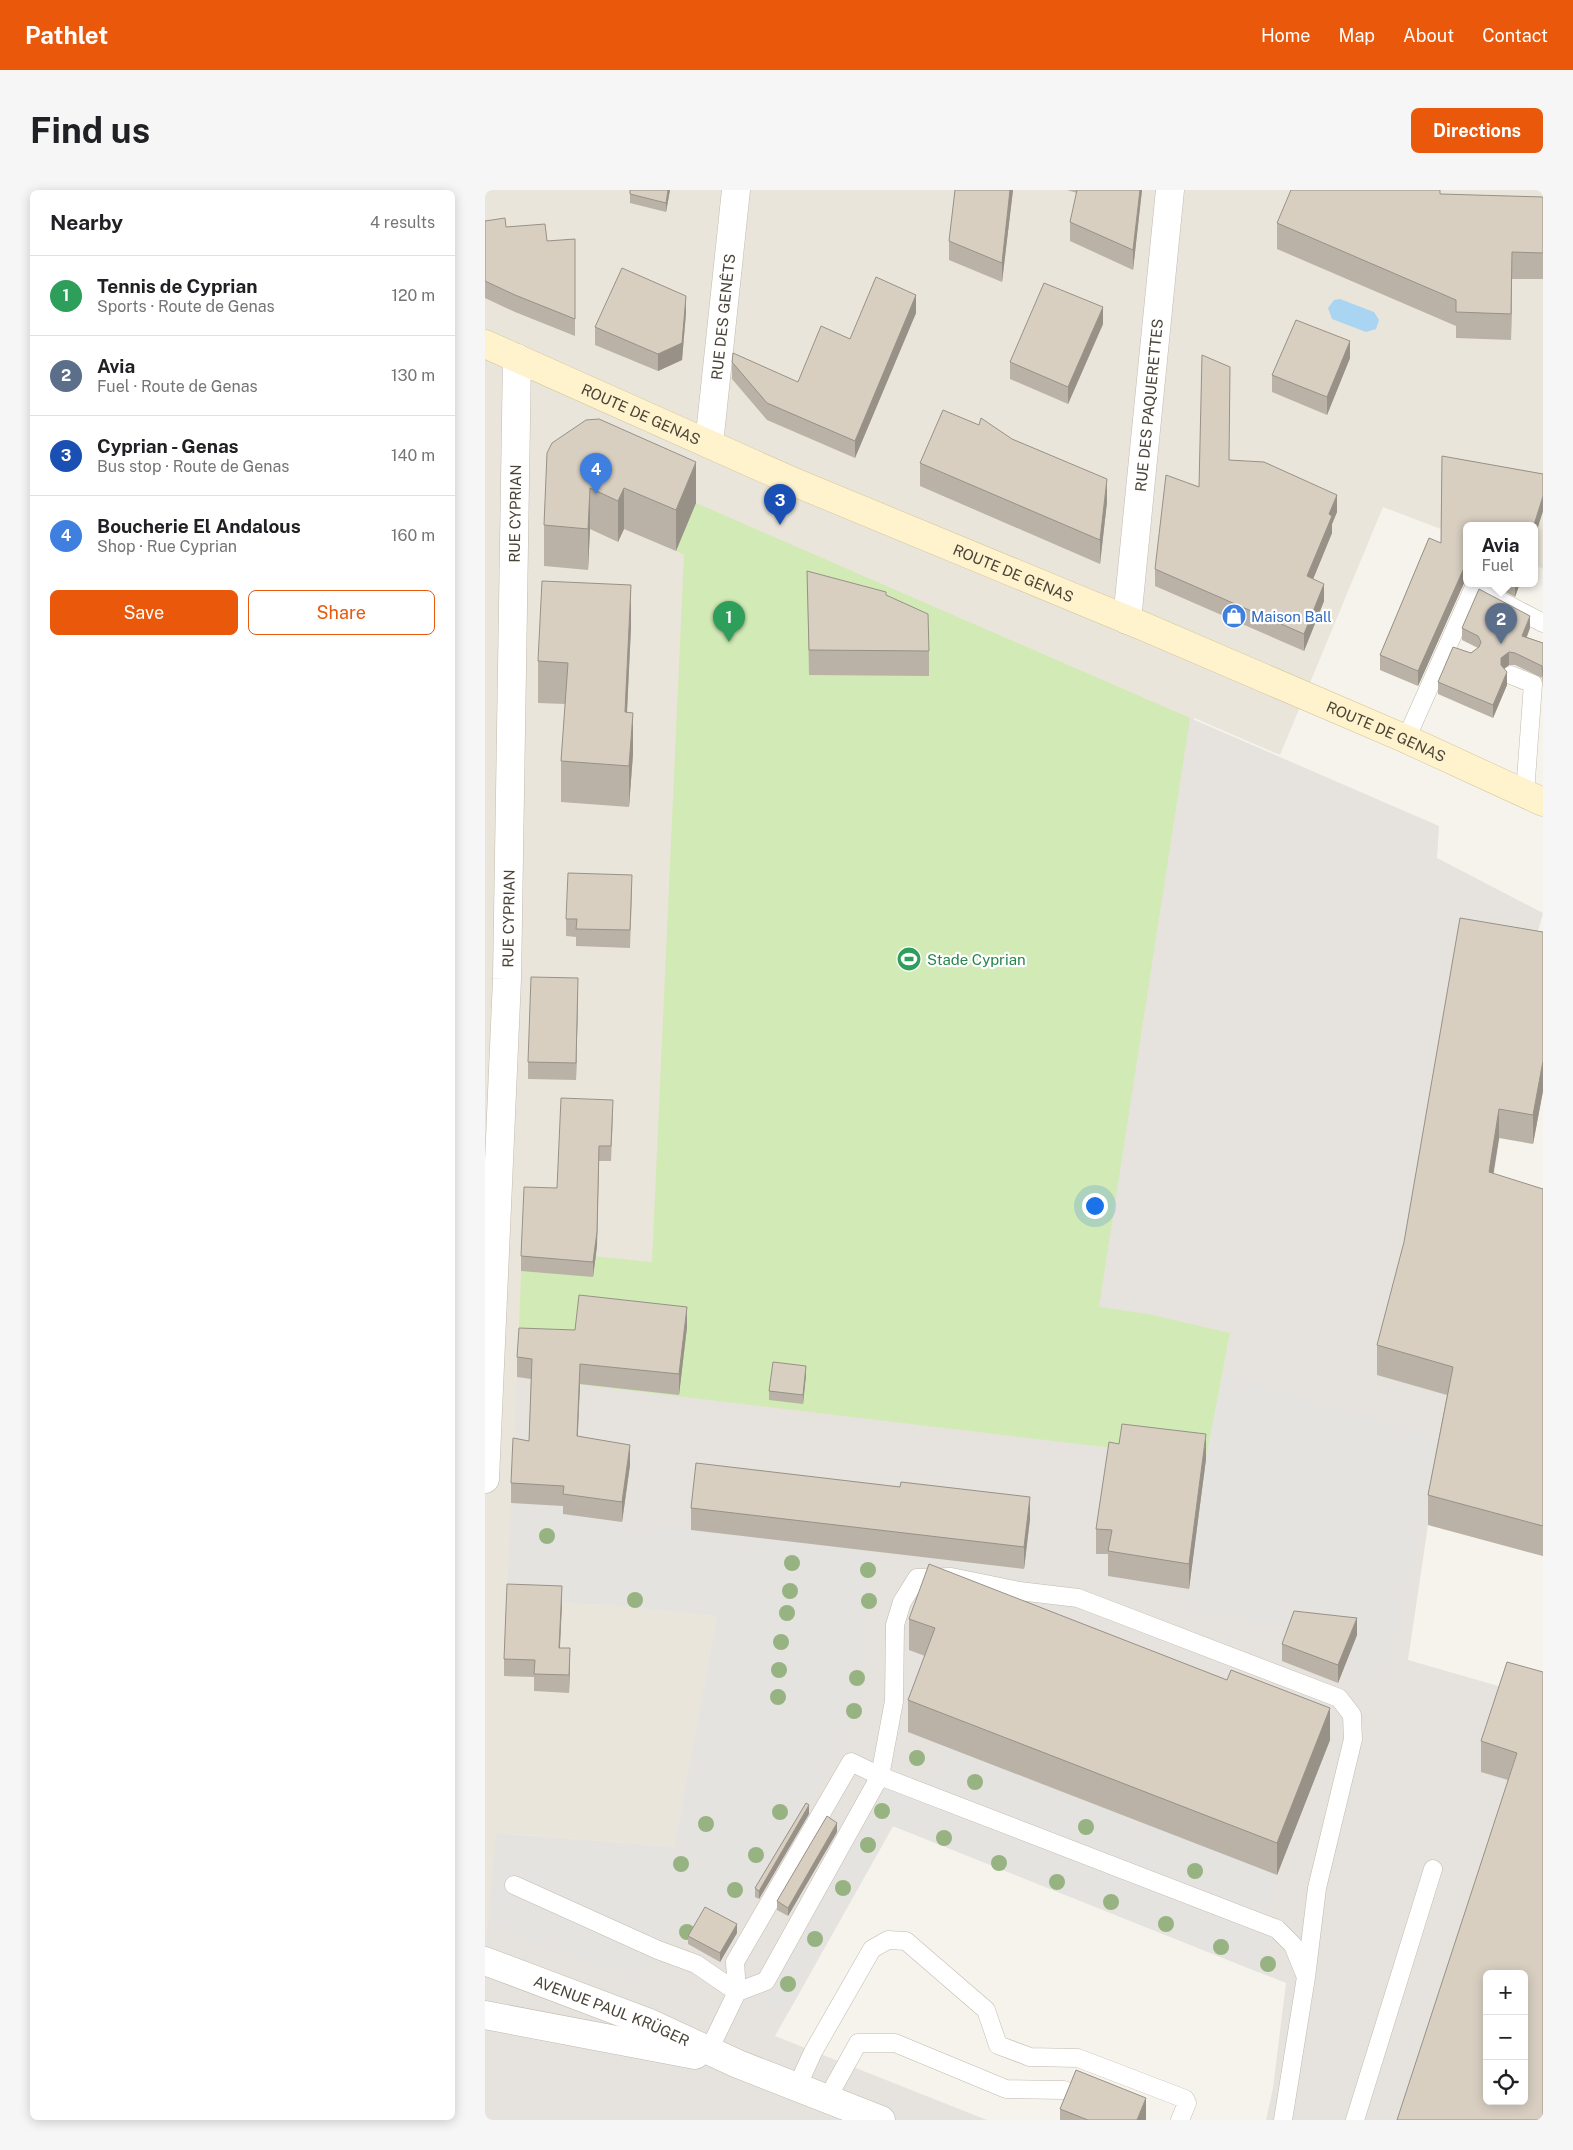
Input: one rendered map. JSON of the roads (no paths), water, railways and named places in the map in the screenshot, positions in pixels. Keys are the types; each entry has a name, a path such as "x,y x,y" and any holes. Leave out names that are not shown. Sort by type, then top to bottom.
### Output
{"main road":[{"name":"ROUTE DE GENAS","path":"485,344 794,482 1406,738 1534,797"}],"street":[{"name":"RUE DES GENÊTS","path":"709,444 736,190"},
{"name":"RUE DES PAQUERETTES","path":"1127,620 1170,190"},
{"name":"RUE CYPRIAN","path":"485,1479 507,979 517,358"},
{"name":"AVENUE PAUL KRÜGER","path":"485,1961 647,2022 738,2064 881,2120"},
{"name":"AVENUE PAUL KRÜGER","path":"485,2015 738,2064"}],"lane":[{"path":"1406,738 1455,648 1474,587 1543,623"},
{"path":"1511,675 1533,684 1534,797"},
{"path":"737,1992 766,1981 880,1776 895,1701 895,1625 903,1602 917,1578 951,1577 1019,1591 1078,1598 1339,1698 1352,1715 1353,1739 1317,1888 1306,1977 1283,2120"},
{"path":"709,2050 737,1992 735,1962 851,1762 880,1776 1277,1929 1293,1945 1306,1977"},
{"path":"1355,2120 1433,1869"},
{"path":"514,1885 658,1950 696,1964 737,1992"},
{"path":"797,2087 813,2052 872,1949 888,1940 905,1941 986,2010 998,2045 1030,2057 1078,2058 1185,2099 1187,2103 1180,2120"},
{"path":"827,2099 858,2042 895,2043 1006,2089 1064,2090 1105,2107"}],"water":[{"path":"1340,299 1374,312 1379,320 1376,329 1366,332 1332,319 1328,308 1334,300"}],"place":[{"name":"Boucherie El Andalous","path":"596,494"},
{"name":"Cyprian - Genas","path":"780,525"},
{"name":"Maison Ball","path":"1234,616"},
{"name":"Tennis de Cyprian","path":"729,642"},
{"name":"Avia","path":"1501,644"},
{"name":"Stade Cyprian","path":"909,959"}]}
